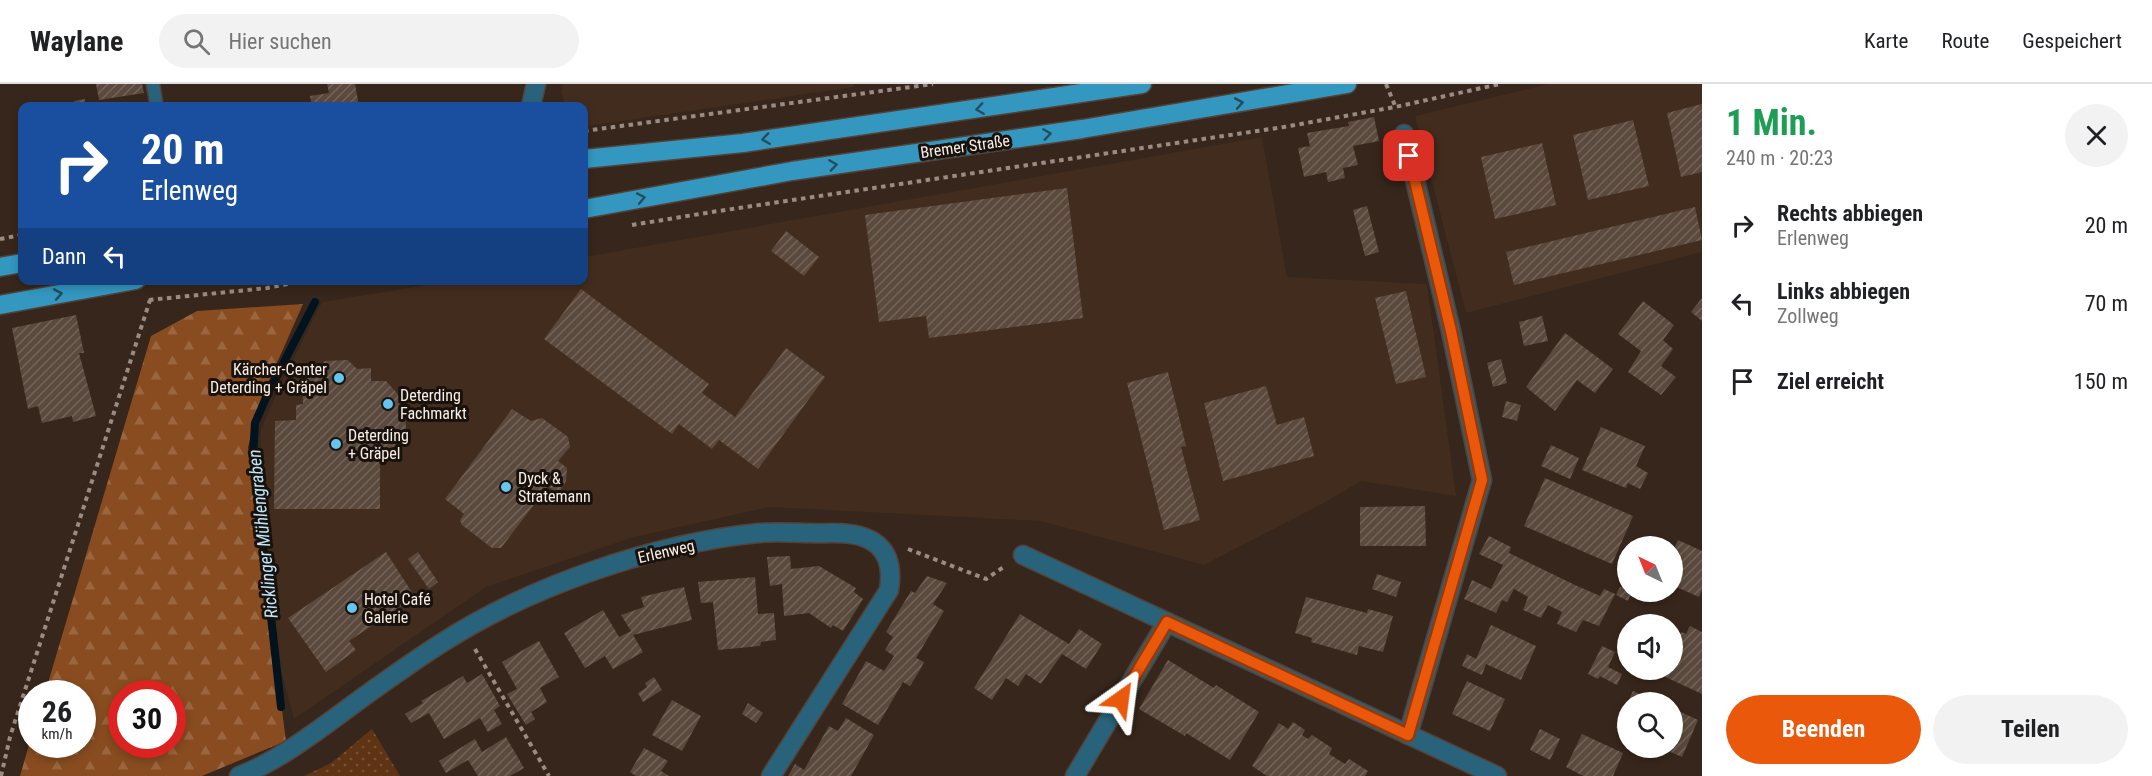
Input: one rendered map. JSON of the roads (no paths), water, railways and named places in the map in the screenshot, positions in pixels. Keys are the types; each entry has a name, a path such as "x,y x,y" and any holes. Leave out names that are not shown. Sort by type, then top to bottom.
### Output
{"main road":[{"path":"588,159 743,143 1142,84"},
{"name":"Bremer Straße","path":"588,208 792,171 1082,129 1347,84"},
{"path":"0,267 18,264"},
{"path":"0,305 142,285"}],"street":[{"path":"532,102 536,84"},
{"path":"1404,134 1451,331 1482,480 1408,735"},
{"name":"Erlenweg","path":"239,776 282,755 440,644 532,596 585,574 628,559 693,544 758,533 857,534 880,546 890,563 889,591 771,776"},
{"path":"1023,555 1497,776"},
{"path":"1075,776 1167,622"}],"lane":[{"path":"153,84 156,102"}],"waterway":[{"name":"Ricklinger Mühlengraben","path":"281,707 253,455 255,423 315,302"}],"place":[{"name":"Kärcher-Center Deterding + Gräpel","path":"339,378"},
{"name":"Deterding Fachmarkt","path":"388,404"},
{"name":"Deterding + Gräpel","path":"336,444"},
{"name":"Dyck & Stratemann","path":"506,487"},
{"name":"Hotel Café Galerie","path":"352,608"}]}
